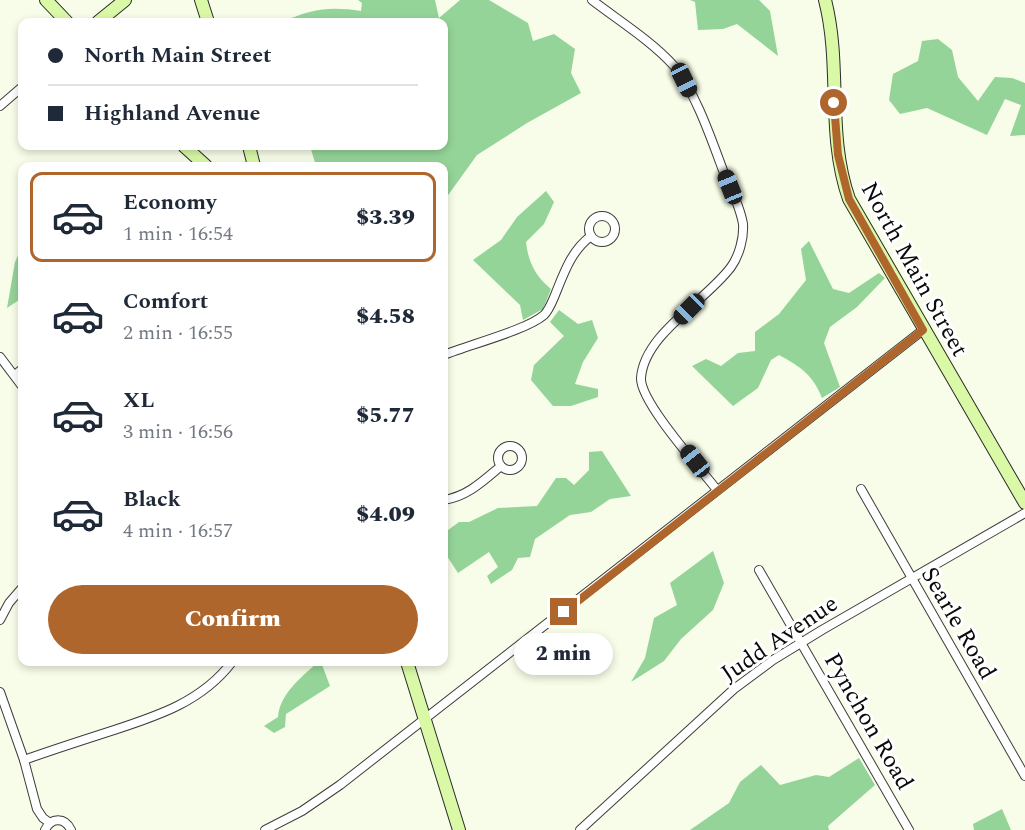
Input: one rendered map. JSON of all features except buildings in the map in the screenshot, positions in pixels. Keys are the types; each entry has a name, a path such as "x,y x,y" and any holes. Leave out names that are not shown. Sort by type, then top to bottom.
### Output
{"street":[{"path":"46,0 63,18"},
{"path":"103,18 125,0"},
{"path":"201,0 207,18"},
{"path":"592,0 656,49 680,74 706,127 739,208 743,237 733,266 664,333 649,352 641,380 644,394 655,410 717,490"},
{"name":"North Main Street","path":"825,0 833,40 834,120 843,180 863,226 923,330 1020,485 1025,503"},
{"path":"0,106 18,90"},
{"path":"188,150 202,162"},
{"path":"448,354 511,331 543,316 550,306 568,264 580,245 591,236"},
{"path":"265,830 320,799 923,330"},
{"path":"0,357 18,380"},
{"path":"448,499 472,490 501,466"},
{"name":"Searle Road","path":"861,489 1025,776"},
{"name":"Judd Avenue","path":"580,830 734,689 801,643 1025,513"},
{"name":"Pynchon Road","path":"759,570 909,830"},
{"path":"0,620 9,603 18,593"},
{"path":"24,760 154,717 179,706 208,686 228,666"},
{"path":"408,666 459,830"},
{"path":"0,692 24,760 37,809 47,826 63,821 71,830"}],"green space":[{"path":"358,0 435,0 439,18 292,18 321,10 361,11 362,3"},
{"path":"460,0 489,0 528,23 533,41 554,34 575,49 571,73 581,93 527,123 477,155 448,195 448,162 315,162 311,150 448,150 448,18 439,18"},
{"path":"690,0 759,0 770,11 778,56 737,24 723,29 698,30 695,2"},
{"path":"938,39 952,50 958,77 978,101 995,77 1012,78 1025,83 1025,135 1010,136 1021,105 1005,99 987,135 927,108 900,114 889,100 893,74 918,61 922,41"},
{"path":"546,191 554,202 544,224 526,242 534,269 551,289 543,309 523,320 520,305 473,260 501,240 517,217"},
{"path":"809,241 833,289 849,293 879,273 885,278 857,307 830,327 824,343 840,387 822,398 815,383 805,372 779,355 771,360 758,388 733,406 692,366 706,359 721,366 738,353 755,351 755,332 779,314 806,280 801,249"},
{"path":"18,255 18,301 7,308"},
{"path":"559,310 578,324 592,320 598,338 583,362 575,384 598,389 598,397 571,406 553,406 531,380 534,365 564,336 550,322"},
{"path":"602,451 631,496 610,499 591,512 570,515 535,539 530,557 518,558 512,570 491,584 487,576 498,567 489,552 458,573 448,558 448,530 459,522 469,522 498,508 537,506 556,478 566,478 574,485 589,470 589,452"},
{"path":"713,551 724,583 713,610 681,639 664,661 631,682 645,658 654,618 677,605 670,583"},
{"path":"314,666 322,666 330,686 286,714 285,727 274,733 264,726 278,717 283,700"},
{"path":"859,758 875,785 828,826 829,830 690,830 729,803 740,782 761,765 780,785 816,775 829,777"},
{"path":"1002,809 1011,830 974,830 973,824"}],"route":[{"path":"564,612 923,330 849,199 838,155 834,103"}]}
